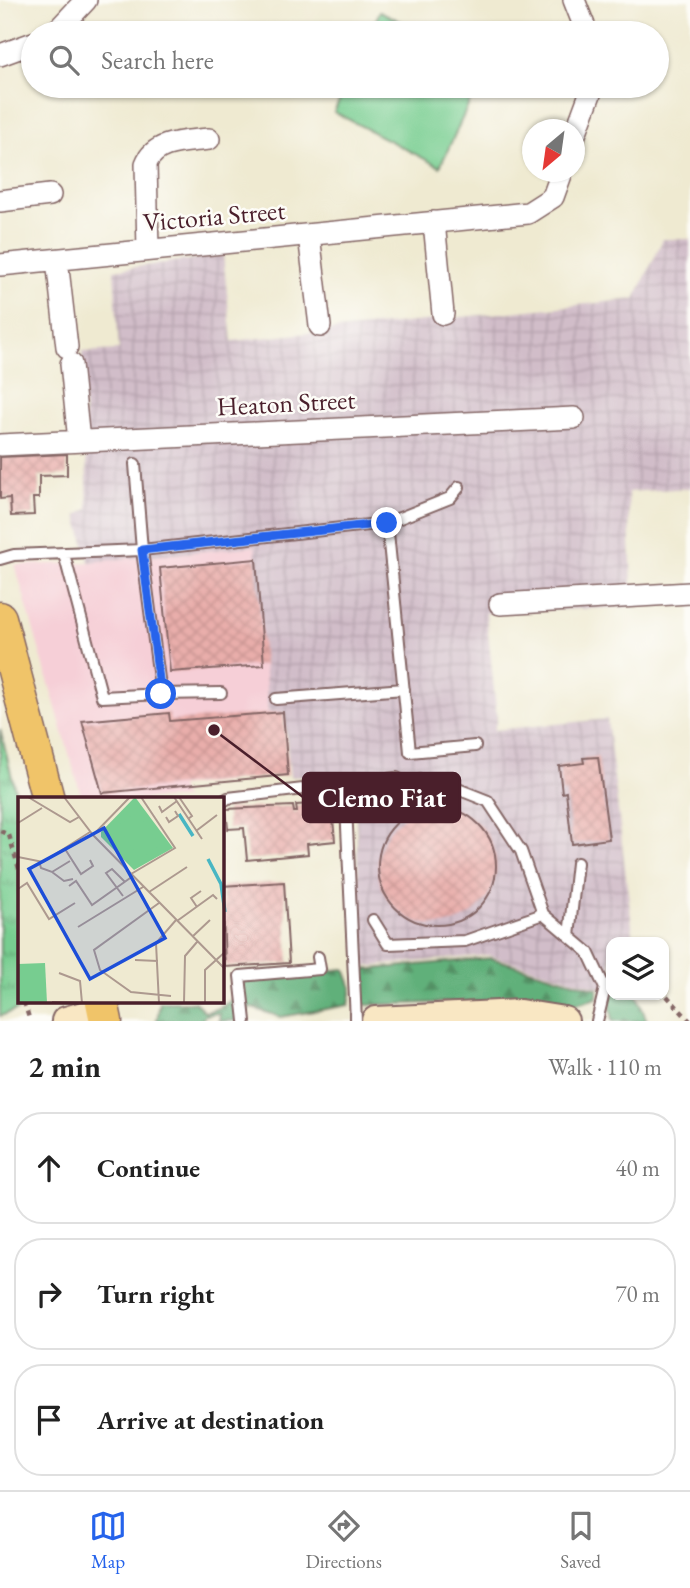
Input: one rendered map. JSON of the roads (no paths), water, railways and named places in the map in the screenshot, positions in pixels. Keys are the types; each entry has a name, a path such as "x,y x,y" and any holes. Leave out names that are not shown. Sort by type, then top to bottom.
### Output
{"main road":[{"path":"0,618 47,797"}],"street":[{"path":"66,21 86,0"},
{"path":"574,0 582,21"},
{"path":"0,55 21,47"},
{"path":"581,119 589,98"},
{"path":"148,250 146,164 150,152 158,147 209,139"},
{"name":"Victoria Street","path":"0,265 528,213 552,197 558,182"},
{"path":"0,201 50,195"},
{"path":"434,222 443,314"},
{"path":"309,235 320,326"},
{"path":"57,260 79,441"},
{"name":"Heaton Street","path":"0,445 574,418"},
{"path":"500,604 690,593"},
{"path":"66,1021 104,1011"},
{"path":"376,1021 520,1014 564,1021"}],"lane":[{"path":"135,464 142,550 161,694"},
{"path":"0,559 14,555 142,550 387,523 450,498 459,487"},
{"path":"387,523 410,752 475,746"},
{"path":"64,554 102,697 222,693"},
{"path":"276,699 404,689"},
{"path":"224,801 228,798 397,778"},
{"path":"421,780 435,780 488,801 521,851 542,915 588,951 605,988 597,1021"},
{"path":"345,784 356,1021"},
{"path":"569,936 577,863"},
{"path":"373,920 388,944 465,941 542,915"},
{"path":"245,1021 240,976 320,969 318,957"}],"place":[{"name":"Clemo Fiat","path":"214,730"}]}
